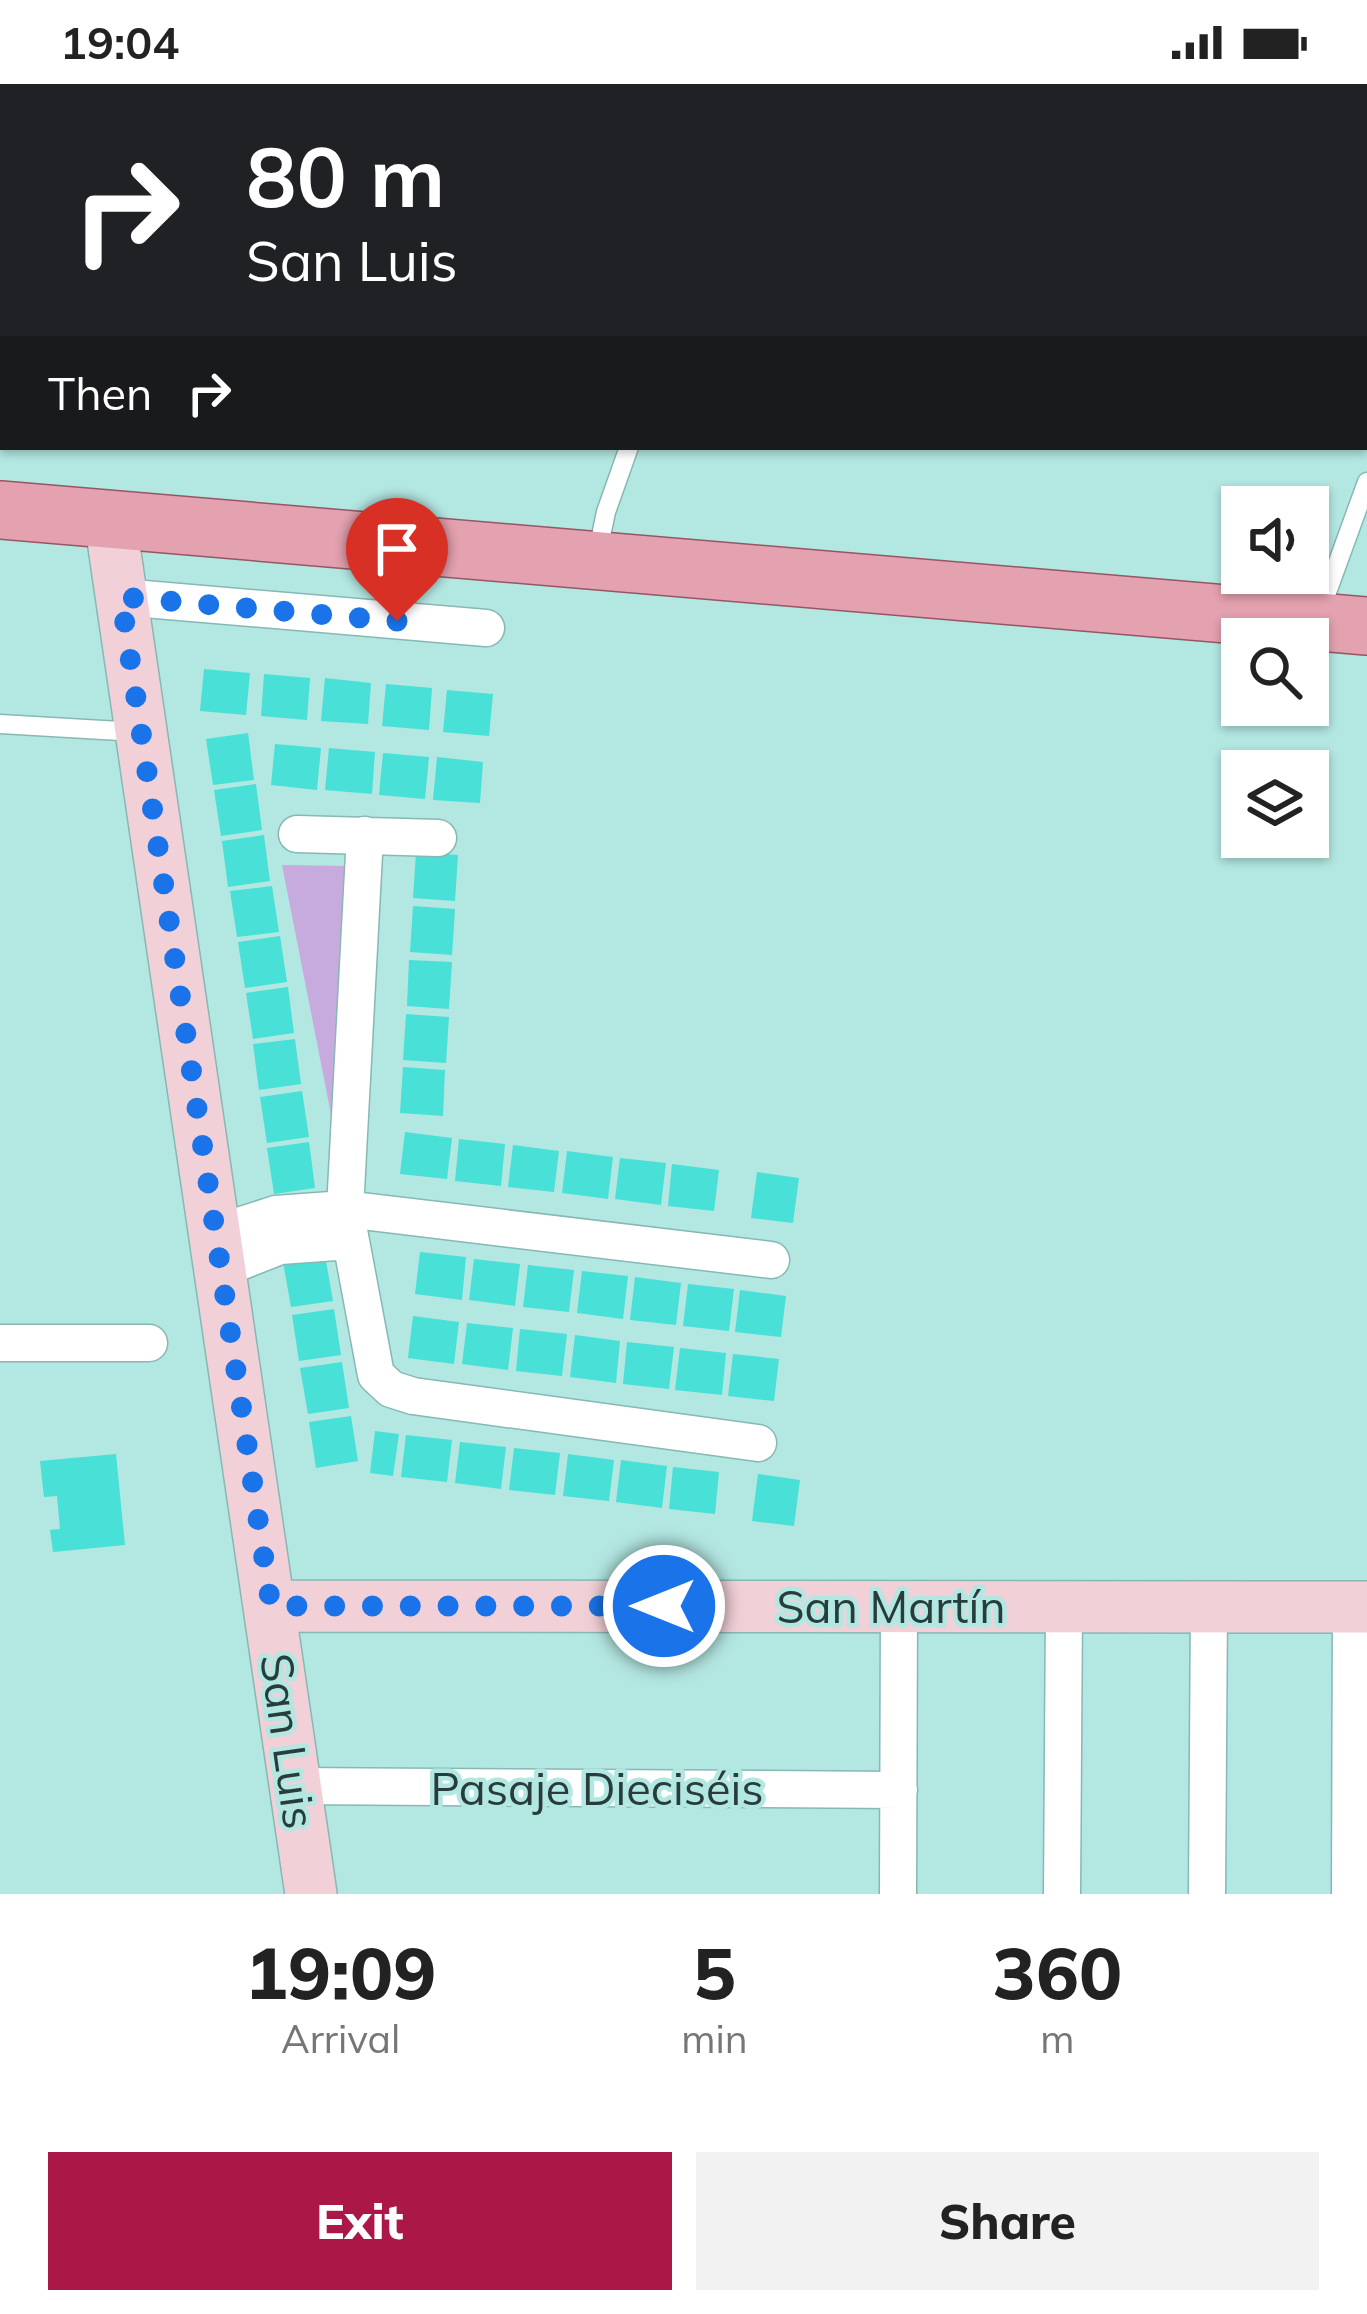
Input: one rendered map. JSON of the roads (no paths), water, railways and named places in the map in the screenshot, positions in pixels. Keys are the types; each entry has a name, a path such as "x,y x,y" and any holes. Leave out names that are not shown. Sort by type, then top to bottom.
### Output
{"main road":[{"path":"0,510 1342,624"}],"street":[{"name":"San Luis","path":"110,519 310,1894"},
{"path":"121,597 486,628"},
{"path":"297,834 438,838"},
{"path":"365,836 348,1225 376,1375 391,1389 412,1396 758,1443"},
{"path":"216,1252 276,1214 348,1225 771,1260"},
{"path":"0,1343 149,1342"},
{"name":"San Martín","path":"271,1606 1359,1607"},
{"path":"898,1894 899,1606"},
{"path":"1063,1894 1064,1606"},
{"path":"1208,1894 1209,1606"},
{"path":"1350,1894 1359,1607"},
{"name":"Pasaje Dieciséis","path":"296,1786 899,1790"}],"lane":[{"path":"596,560 605,512 628,450"},
{"path":"1342,624 1367,482"},
{"path":"0,724 142,732"}]}
